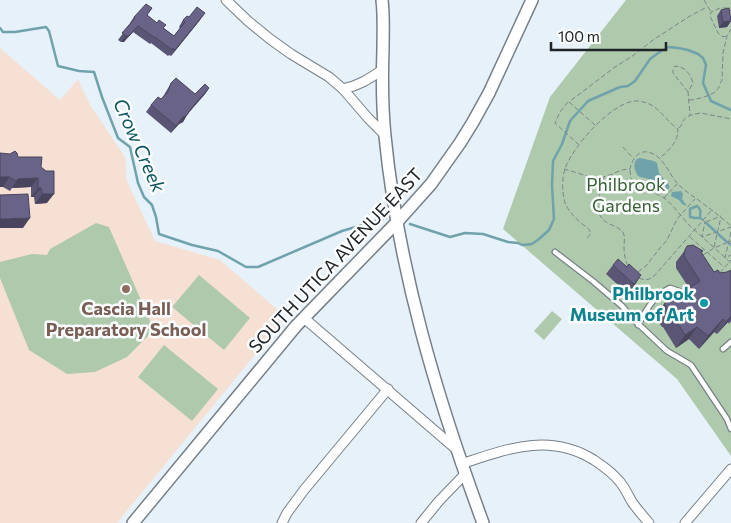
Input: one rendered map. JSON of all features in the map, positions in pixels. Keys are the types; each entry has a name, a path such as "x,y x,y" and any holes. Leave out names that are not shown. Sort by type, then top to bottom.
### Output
{"street":[{"path":"226,0 270,39 329,77 343,89 368,118 385,134"},
{"path":"382,0 382,70 385,134 397,222 419,322 456,449 483,523"},
{"name":"SOUTH UTICA AVENUE EAST","path":"134,522 266,361 304,318 431,184 473,122 498,75 532,0"},
{"path":"343,89 354,87 382,70"},
{"path":"304,318 456,449"},
{"path":"282,523 304,490 388,389"},
{"path":"421,523 463,469 503,450 530,444 560,446 577,451 602,465 620,482 633,504 649,523"},
{"path":"686,523 731,469"}],"lane":[{"path":"555,252 622,306 632,319 667,351 690,365 727,419 731,429"},
{"path":"638,325 660,292 670,288 679,291"},
{"path":"723,349 731,342"}],"path":[{"path":"704,0 711,12 710,16 718,34 723,37 727,36"},
{"path":"578,145 555,123 560,112 569,102 652,40 707,7"},
{"path":"711,12 720,8 728,8 731,12"},
{"path":"688,100 694,100 716,91 722,80 723,53 727,36 731,29"},
{"path":"688,92 673,73 675,66 685,69 692,78 693,83 688,92 690,115"},
{"path":"587,238 590,235 589,229 568,208 564,198 562,179 564,169 578,145 596,125 621,105 638,101 649,104 662,112 678,129"},
{"path":"569,102 596,125"},
{"path":"660,158 674,144 678,135 678,129 690,115 701,113 731,119"},
{"path":"623,147 634,158"},
{"path":"702,237 731,226 721,216 677,183 660,158 651,152 636,156 630,169 631,179 664,198 694,230 714,248 731,262 720,273"},
{"path":"564,169 596,177 604,177 623,169 630,169"},
{"path":"604,177 598,210 604,221 624,233 625,256 630,270"},
{"path":"664,198 677,183"},
{"path":"696,198 680,215 667,240 636,276 641,279 650,279 655,275 712,210"},
{"path":"704,221 721,216"},
{"path":"714,248 721,216"},
{"path":"702,237 704,221"},
{"path":"726,258 731,232"},
{"path":"689,236 725,268"},
{"path":"701,256 714,248 730,242"},
{"path":"726,258 731,255"}],"shaded area":[{"name":"Cascia Hall Preparatory School","path":"0,48 60,100 78,79 90,105 125,157 127,181 155,241 220,260 286,317 117,523 0,523"}],"green space":[{"name":"Philbrook Gardens","path":"626,0 731,0 731,456 677,379 503,229 550,97"},
{"path":"96,223 109,227 154,330 127,357 95,372 67,374 29,350 0,278 0,262 32,254 47,255 50,249"},
{"path":"199,275 250,318 224,350 172,307"},
{"path":"552,311 562,319 544,340 534,331"},
{"path":"164,345 218,389 192,421 138,377"}],"water":[{"path":"640,158 657,163 659,173 669,185 669,189 663,189 651,180 638,176 634,165 635,161"},
{"path":"681,191 683,194 682,199 687,206 671,196 672,192"}],"building":[{"path":"146,4 152,8 147,15 157,23 159,20 166,25 163,28 174,36 185,22 183,20 187,16 189,17 197,7 205,13 175,50 173,48 172,50 138,26 129,36 122,33"},
{"path":"729,8 731,21 723,22 721,10"},
{"path":"176,78 195,94 205,84 209,88 176,126 151,105 158,97 161,99 168,92 171,83"},
{"path":"15,151 18,157 42,157 41,167 46,171 54,171 54,194 42,194 41,188 38,188 38,178 18,179 16,181 9,177 0,177 0,153 10,154"},
{"path":"28,194 30,218 0,219 0,195"},
{"name":"Philbrook Museum of Art","path":"693,245 703,251 701,252 714,272 718,270 720,273 731,270 731,316 726,322 723,319 708,336 697,327 685,335 664,304 683,290 700,281 684,256 687,246"},
{"path":"618,259 627,267 629,264 641,275 634,284 613,265"}],"waterway":[{"name":"Crow Creek","path":"0,28 3,32 15,32 46,27 49,31 58,66 94,72 118,138 130,147 138,183 144,197 152,205 159,234 218,251 246,267 258,267 342,231 386,218"},
{"name":"Crow Creek","path":"410,224 450,237 465,233 483,234 522,245 532,244 549,230 554,219 553,161 562,144 570,121 588,101 620,87 628,86 635,81 650,59 669,47 688,50 703,58 706,65 703,83 711,101 731,110"},
{"path":"700,218 690,217 690,209 699,207 700,218 702,219"},
{"path":"706,223 715,231"},
{"path":"717,233 727,242"}],"place":[{"name":"Cascia Hall Preparatory School","path":"126,289"},
{"name":"Philbrook Museum of Art","path":"704,303"}]}
